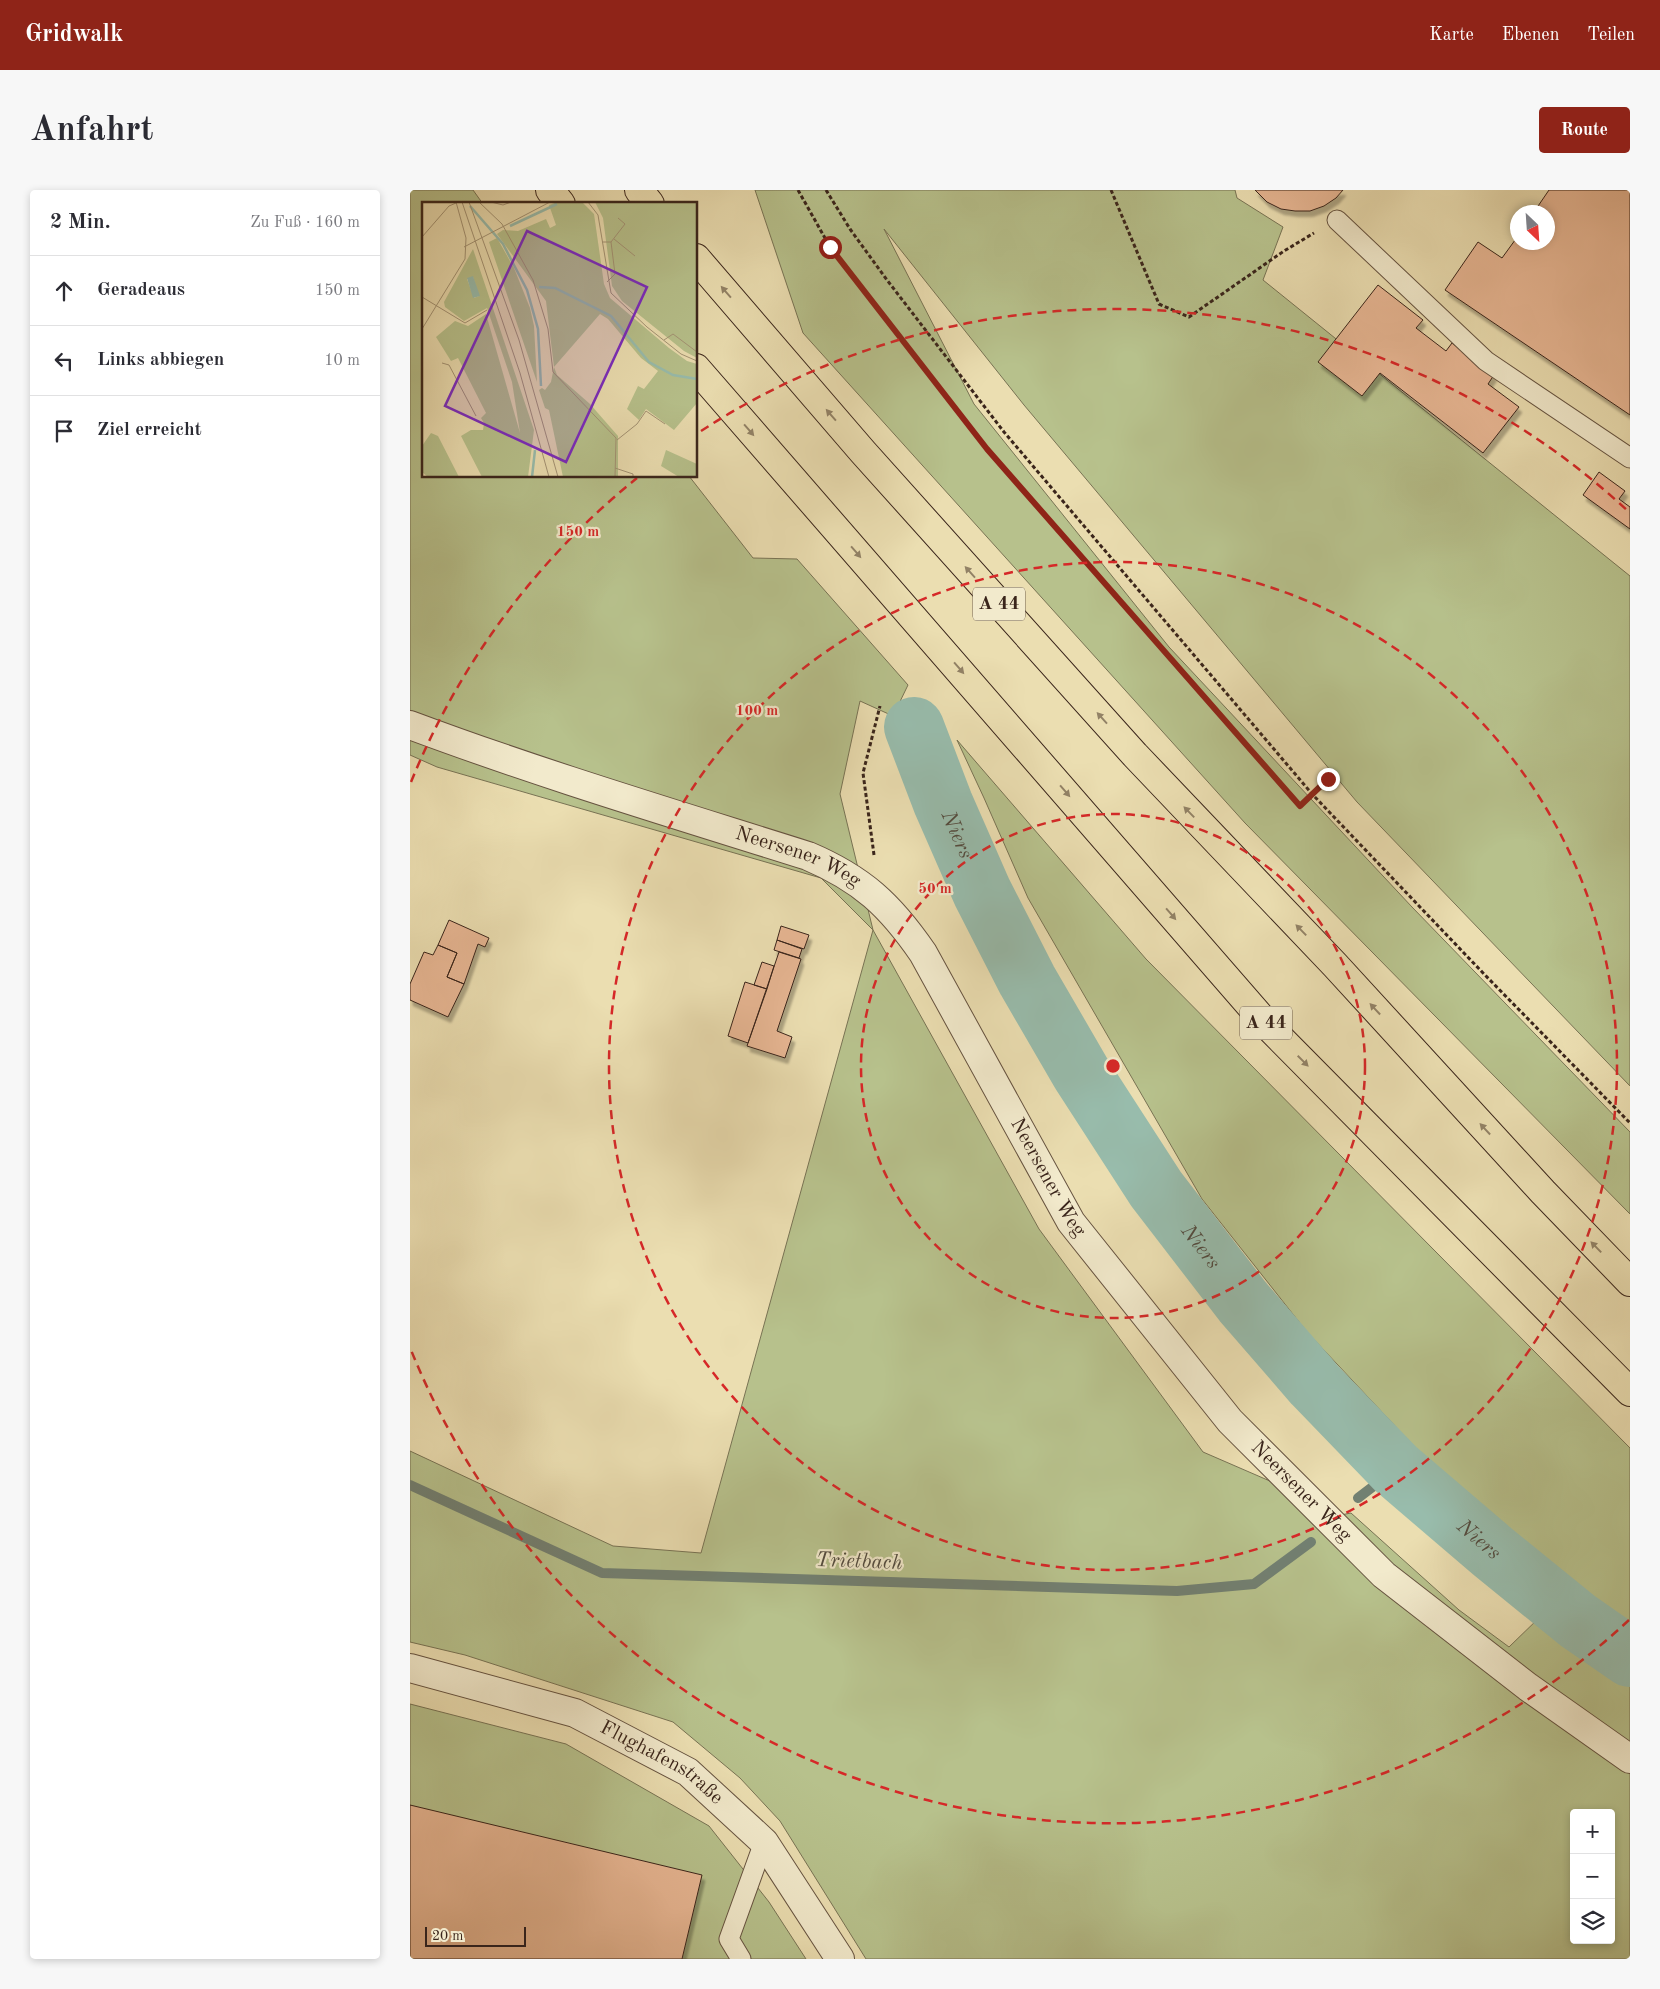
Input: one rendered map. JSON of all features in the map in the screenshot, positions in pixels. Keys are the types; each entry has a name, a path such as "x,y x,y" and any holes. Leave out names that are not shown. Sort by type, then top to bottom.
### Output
{"highway":[{"path":"550,190 559,202"},
{"path":"639,190 648,202"},
{"name":"A 44","path":"698,260 863,452 1135,755 1335,965 1543,1192 1630,1282"},
{"name":"A 44","path":"698,370 1269,1027 1630,1392"}],"street":[{"name":"Neersener Weg","path":"410,725 567,781 808,856 845,874 881,900 910,935 935,973 1071,1222 1230,1421 1384,1575 1528,1687 1630,1759"},
{"name":"Flughafenstraße","path":"410,1668 575,1713 688,1772 764,1842 840,1959"}],"lane":[{"path":"1337,220 1486,361 1630,458"},
{"path":"742,1959 729,1939 764,1842"}],"path":[{"path":"798,190 830,247 987,449 1300,806 1328,779"},
{"path":"826,190 850,229 887,280 1004,432 1313,795 1630,1123"},
{"path":"1111,190 1159,304 1189,316 1284,251 1337,220"},
{"path":"880,706 863,773 881,900"}],"green space":[{"path":"410,190 473,190 482,202 422,202 422,478 691,478 753,558 797,559 908,685 893,716 860,701 840,794 873,930 821,878 437,767 410,755"},
{"path":"755,190 1235,190 1237,198 1283,227 1263,280 1630,576 1630,1086 1357,802 1024,405 884,229 974,404 1169,647 1412,907 1630,1132 1630,1214 1245,823 803,333"},
{"path":"957,740 1146,959 1630,1448 1630,1634 1590,1604 1426,1459 1307,1332 1202,1199 1028,898"},
{"path":"873,930 1039,1229 1203,1452 1286,1488 1315,1520 1351,1513 1459,1610 1509,1647 1542,1615 1630,1672 1630,1959 866,1959 780,1821 740,1778 673,1722 465,1655 410,1642 410,1451 613,1546 701,1553"},
{"path":"410,1704 566,1744 709,1826 769,1902 806,1959 410,1959"}],"building":[{"path":"1255,190 1343,190 1336,198 1324,206 1310,211 1295,211 1281,209 1267,202"},
{"path":"1549,190 1630,190 1630,415 1445,290 1478,242 1502,258 1510,247 1510,250 1555,250 1555,205 1539,205"},
{"path":"1378,285 1423,320 1416,328 1446,351 1452,343 1494,375 1488,384 1519,407 1483,453 1380,373 1362,396 1318,362"},
{"path":"1599,472 1625,491 1619,499 1630,507 1630,529 1583,495"},
{"path":"449,920 489,938 485,947 478,944 464,984 447,977 457,953 438,945"},
{"path":"781,926 809,935 804,949 777,940"},
{"path":"777,940 802,949 799,958 774,950"},
{"path":"438,945 457,953 447,977 464,984 448,1017 410,1000 410,984 424,952 433,955"},
{"path":"779,952 801,959 777,1031 792,1037 785,1058 747,1046"},
{"path":"762,962 774,966 767,989 754,985"},
{"path":"745,982 767,989 748,1043 728,1036"},
{"path":"410,1805 702,1875 682,1959 410,1959"}],"waterway":[{"name":"Niers","path":"914,727 943,803 982,892 1027,980 1081,1073 1156,1189 1243,1302 1314,1384 1396,1469 1493,1552 1578,1621 1630,1657"},
{"name":"Trietbach","path":"1358,1498 1396,1469"},
{"name":"Trietbach","path":"410,1485 602,1573 1177,1591 1254,1584 1311,1542"}],"route":[{"path":"830,247 987,449 1300,806 1328,779"}]}
